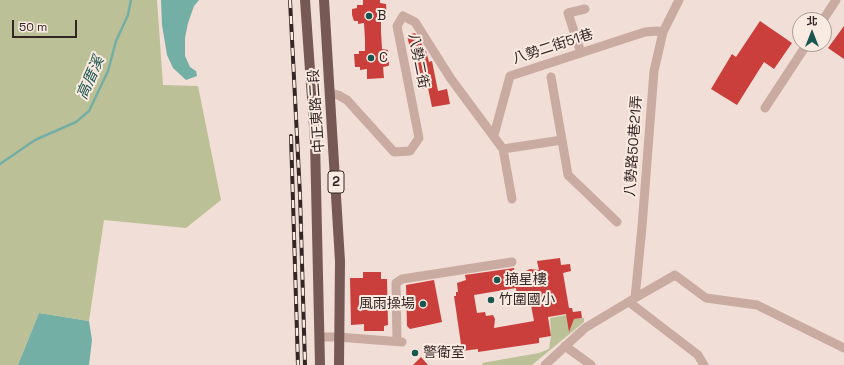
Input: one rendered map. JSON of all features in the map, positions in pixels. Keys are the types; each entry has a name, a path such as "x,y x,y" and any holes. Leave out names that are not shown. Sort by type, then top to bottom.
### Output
{"main road":[{"name":"中正東路二段","path":"305,0 315,141 320,365"},
{"name":"中正東路二段","path":"324,0 340,261 338,337 339,365"}],"street":[{"name":"八勢路50巷21弄","path":"632,300 642,227 654,71 663,32 679,0"},
{"path":"828,12 836,0"},
{"path":"581,53 568,13 585,9"},
{"name":"八勢二街","path":"330,93 347,100 394,152 410,151 420,138 397,26 403,16 415,22 451,79 503,149 512,198"},
{"name":"八勢二街51巷","path":"494,135 510,76 645,32 663,32"},
{"path":"765,108 802,52"},
{"path":"551,77 568,175 617,222"},
{"path":"503,149 562,140"},
{"path":"320,337 399,341 396,283 402,279 512,262"},
{"path":"545,365 585,328 675,275 706,298 757,305 844,348"},
{"path":"632,300 698,355 704,365"},
{"path":"565,346 591,365"}],"green space":[{"path":"0,0 157,0 163,85 198,86 221,200 186,228 104,220 89,321 39,313 18,365 0,365"},
{"path":"566,315 573,319 584,318 584,322 532,365 483,365 482,363 539,353 549,349 551,336 550,318"}],"water":[{"path":"161,0 199,0 194,6 185,38 185,56 190,67 196,71 197,76 186,80 173,68 167,55 162,25"},
{"path":"39,313 89,321 92,340 89,365 18,365"}],"building":[{"path":"363,0 380,0 380,3 386,4 387,19 386,21 381,21 381,32 382,49 388,50 389,65 383,67 384,78 367,79 367,69 360,70 360,67 355,67 354,54 359,54 359,51 365,51 365,40 364,23 358,24 358,21 354,21 352,9 357,8 357,5 363,5"},
{"path":"760,21 792,43 774,69 764,62 737,105 711,89 732,54 736,57"},
{"path":"844,26 844,59 832,51 832,42"},
{"path":"415,33 426,51 429,62 432,61 438,91 447,89 450,104 432,107 428,88 421,89 416,62 413,62 407,35"},
{"path":"560,258 561,265 570,264 571,271 563,273 569,308 572,308 573,312 581,311 582,318 574,319 569,332 566,314 548,317 551,336 539,338 539,343 478,352 478,349 462,351 454,296 456,296 456,292 458,292 457,283 466,280 465,275 514,268 515,273 530,269 539,270 537,261","holes":["516,288 518,302 530,300 534,321 494,328 495,319 493,315 486,316 485,312 477,313 474,295"]},
{"path":"363,272 381,272 381,279 387,279 388,325 384,326 384,331 364,331 364,324 351,325 350,278 363,278"},
{"name":"風雨操場","path":"434,280 442,322 410,329 407,326 406,285"},
{"path":"421,357 428,365 413,365"}],"waterway":[{"name":"高厝溪","path":"0,164 35,140 76,122 89,111 108,71 116,41 128,15 131,0"}],"railway":[{"path":"290,0 300,195 305,365"},
{"path":"291,136 298,365"}],"place":[{"name":"B","path":"369,16"},
{"name":"C","path":"371,58"},
{"name":"摘星樓","path":"497,280"},
{"name":"竹圍國小","path":"491,300"},
{"name":"風雨操場","path":"423,304"},
{"name":"警衛室","path":"415,353"}]}
